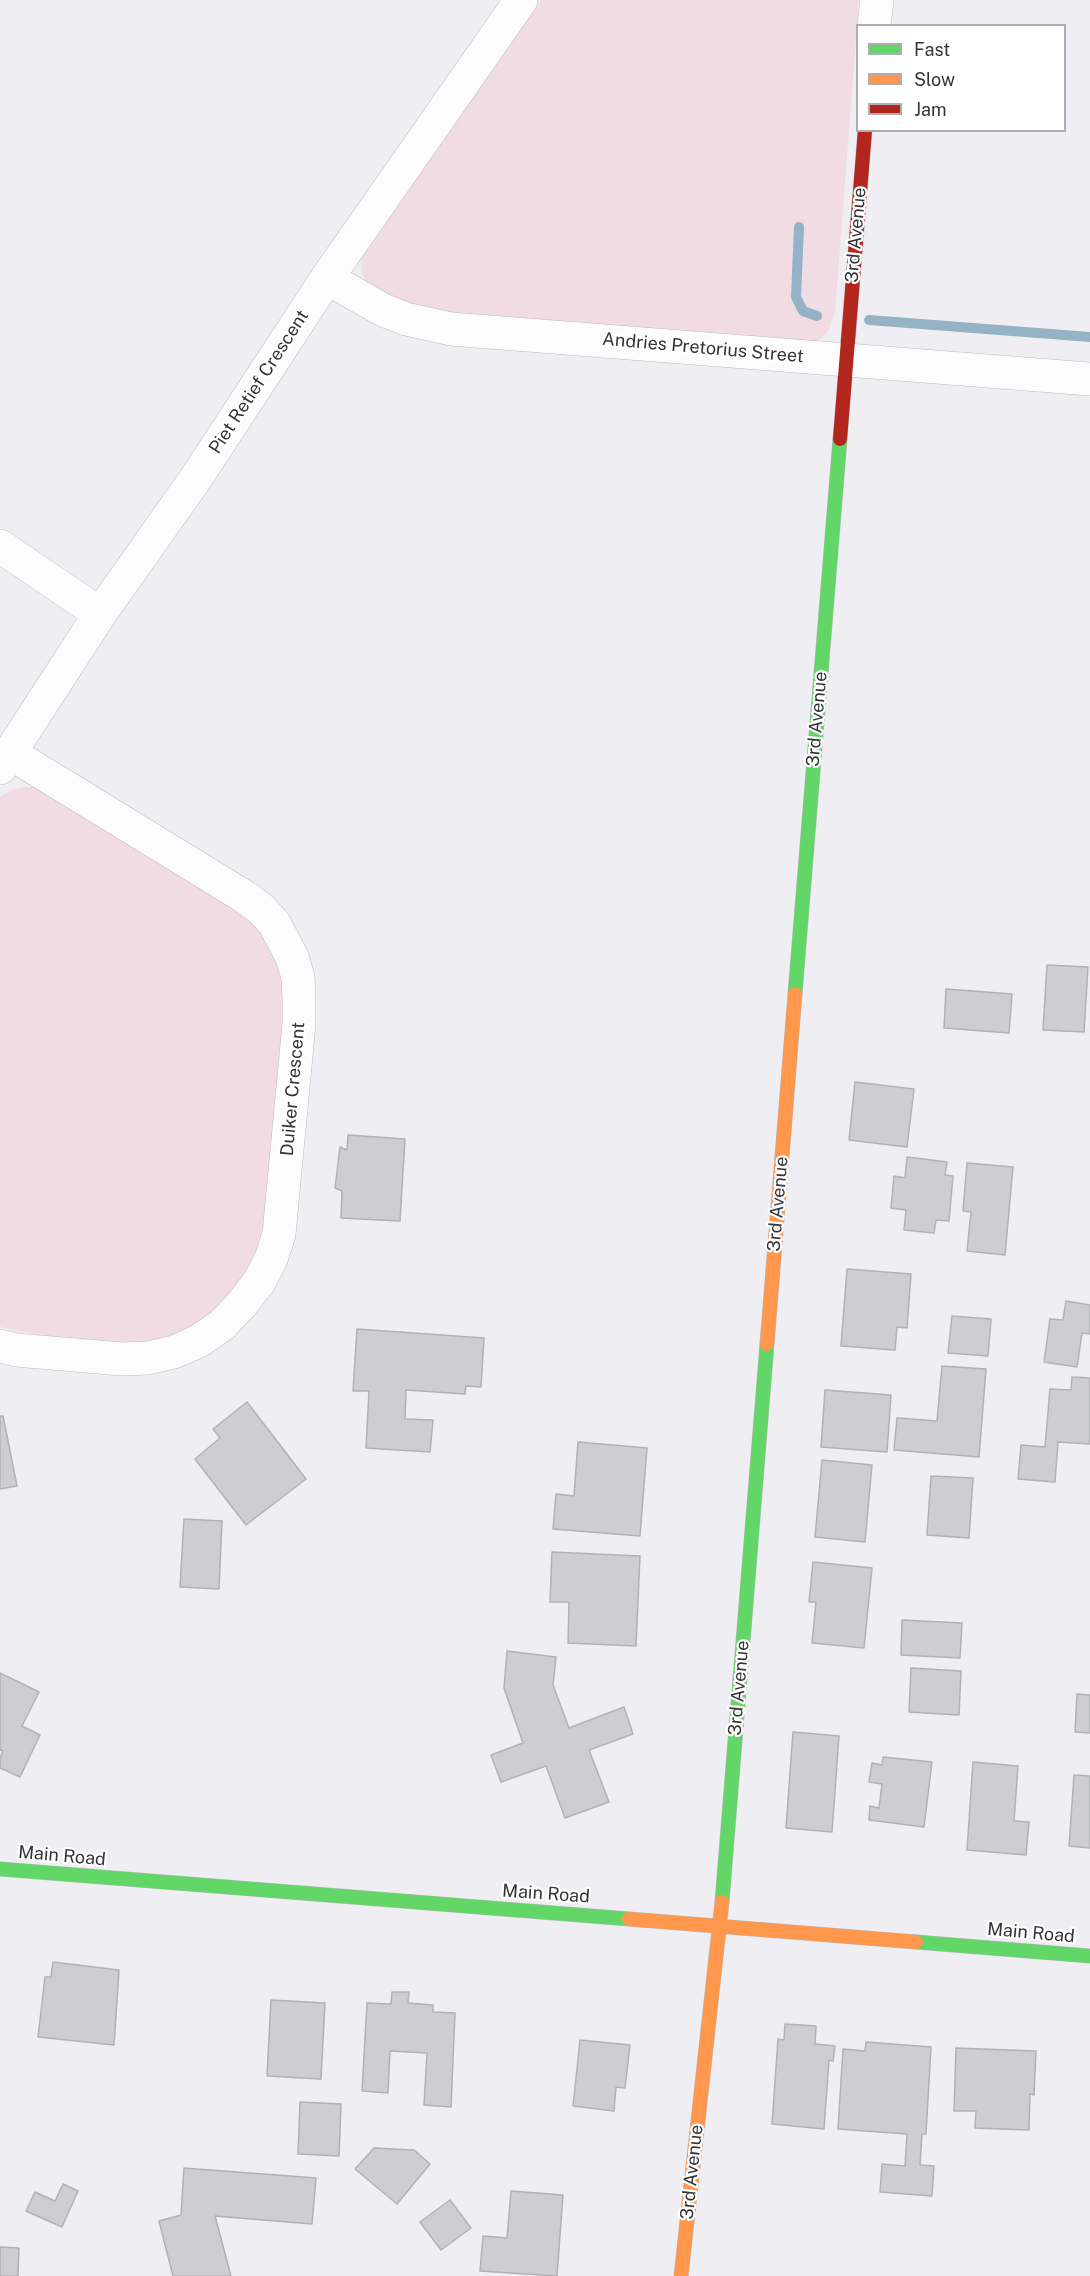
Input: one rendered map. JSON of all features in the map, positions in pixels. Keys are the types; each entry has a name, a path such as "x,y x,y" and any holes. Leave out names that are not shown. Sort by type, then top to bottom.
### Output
{"street":[{"name":"Piet Retief Crescent","path":"5,760 100,614 196,478 327,278 521,0"},
{"path":"874,24 877,0"},
{"name":"3rd Avenue","path":"681,2276 720,1925 865,132"},
{"name":"Andries Pretorius Street","path":"327,278 383,310 430,325 1090,379"},
{"path":"0,546 100,614"},
{"name":"Duiker Crescent","path":"0,1346 16,1350 122,1359 148,1358 174,1352 199,1341 222,1325 241,1305 259,1282 271,1259 279,1234 299,1024 297,977 292,957 279,931 261,909 245,897 5,760"},
{"name":"Main Road","path":"0,1869 1090,1956"}],"shaded area":[{"path":"541,0 859,0 835,312 828,331 820,339 809,343 426,310 410,306 369,286 362,274 363,254"},
{"path":"35,787 235,907 260,930 277,960 285,995 267,1228 259,1253 229,1297 193,1326 176,1335 158,1340 109,1343 53,1338 0,1327 0,797 11,790"}],"building":[{"path":"1047,965 1088,967 1084,1032 1043,1030"},
{"path":"946,989 1012,994 1009,1033 944,1028"},
{"path":"855,1082 914,1089 907,1147 849,1140"},
{"path":"348,1135 405,1139 400,1221 341,1218 342,1191 335,1188 340,1147 347,1150"},
{"path":"907,1157 947,1162 945,1175 953,1176 949,1221 936,1220 934,1233 904,1230 906,1210 891,1208 894,1176 905,1178"},
{"path":"967,1163 1013,1167 1005,1255 967,1251 971,1212 963,1211"},
{"path":"847,1269 911,1274 907,1328 897,1327 895,1350 841,1346"},
{"path":"1066,1301 1090,1305 1090,1334 1082,1333 1077,1367 1044,1362 1050,1319 1063,1320"},
{"path":"952,1316 991,1319 988,1356 948,1353"},
{"path":"357,1329 484,1338 481,1387 466,1386 465,1394 406,1390 405,1419 433,1420 430,1452 366,1448 369,1391 353,1391"},
{"path":"942,1366 986,1369 979,1457 894,1450 897,1418 937,1421"},
{"path":"1072,1377 1090,1378 1090,1444 1058,1442 1055,1482 1018,1479 1021,1445 1045,1447 1050,1389 1071,1390"},
{"path":"825,1390 891,1395 887,1452 821,1447"},
{"path":"247,1402 306,1479 246,1525 195,1459 220,1438 213,1429"},
{"path":"0,1416 3,1416 17,1486 0,1489"},
{"path":"578,1442 647,1448 640,1536 553,1529 556,1494 574,1496"},
{"path":"822,1460 872,1465 865,1542 815,1537"},
{"path":"931,1476 973,1478 969,1538 927,1535"},
{"path":"184,1519 222,1521 219,1589 180,1587"},
{"path":"552,1552 640,1556 636,1646 568,1643 569,1602 550,1602"},
{"path":"813,1562 872,1568 864,1648 812,1643 816,1602 809,1602"},
{"path":"902,1620 962,1623 960,1658 901,1655"},
{"path":"507,1651 556,1657 553,1685 569,1728 624,1707 633,1734 589,1750 609,1802 565,1818 546,1766 501,1782 491,1755 523,1743 504,1688"},
{"path":"911,1668 961,1671 959,1715 909,1712"},
{"path":"0,1673 39,1692 22,1726 40,1735 20,1777 0,1768 3,1751 0,1750"},
{"path":"1077,1694 1090,1695 1090,1733 1075,1732"},
{"path":"793,1732 839,1736 832,1832 786,1828"},
{"path":"883,1757 932,1762 924,1827 869,1820 870,1806 879,1808 882,1784 869,1782 872,1763 882,1765"},
{"path":"973,1762 1018,1766 1014,1821 1029,1822 1026,1855 967,1850"},
{"path":"1074,1775 1090,1776 1090,1848 1069,1846"},
{"path":"53,1962 119,1970 114,2045 38,2037 45,1977 51,1977"},
{"path":"392,1992 409,1992 408,2003 433,2005 433,2012 455,2013 451,2107 424,2105 427,2053 390,2051 388,2093 362,2091 367,2003 391,2004"},
{"path":"271,2000 325,2003 321,2079 267,2076"},
{"path":"785,2024 816,2026 815,2044 835,2046 833,2061 829,2060 824,2129 772,2124 778,2039 784,2040"},
{"path":"580,2040 630,2045 625,2088 616,2087 614,2111 573,2106"},
{"path":"866,2042 931,2047 926,2134 922,2134 920,2165 934,2166 932,2196 880,2192 882,2164 905,2166 907,2134 838,2129 843,2049 865,2051"},
{"path":"956,2048 1036,2051 1034,2095 1030,2094 1029,2130 975,2128 976,2111 954,2111"},
{"path":"300,2102 341,2104 339,2156 298,2154"},
{"path":"374,2148 414,2150 430,2164 397,2204 355,2169"},
{"path":"184,2168 316,2178 312,2224 215,2216 231,2276 173,2276 159,2221 181,2215"},
{"path":"63,2184 78,2191 62,2227 26,2211 35,2192 55,2201"},
{"path":"511,2191 563,2195 557,2276 480,2271 483,2236 507,2238"},
{"path":"450,2200 471,2228 441,2250 420,2222"},
{"path":"0,2247 19,2248 18,2276 0,2276"}],"waterway":[{"path":"799,227 796,297 803,311 817,316"},
{"path":"869,320 1090,337"}],"traffic: fast":[{"path":"795,994 840,439"},
{"path":"722,1902 767,1344"},
{"path":"0,1869 629,1919"},
{"path":"916,1942 1090,1956"}],"traffic: slow":[{"path":"767,1344 795,994"},
{"path":"681,2276 722,1902"},
{"path":"629,1919 916,1942"}],"traffic: jam":[{"path":"840,439 865,132"}]}
